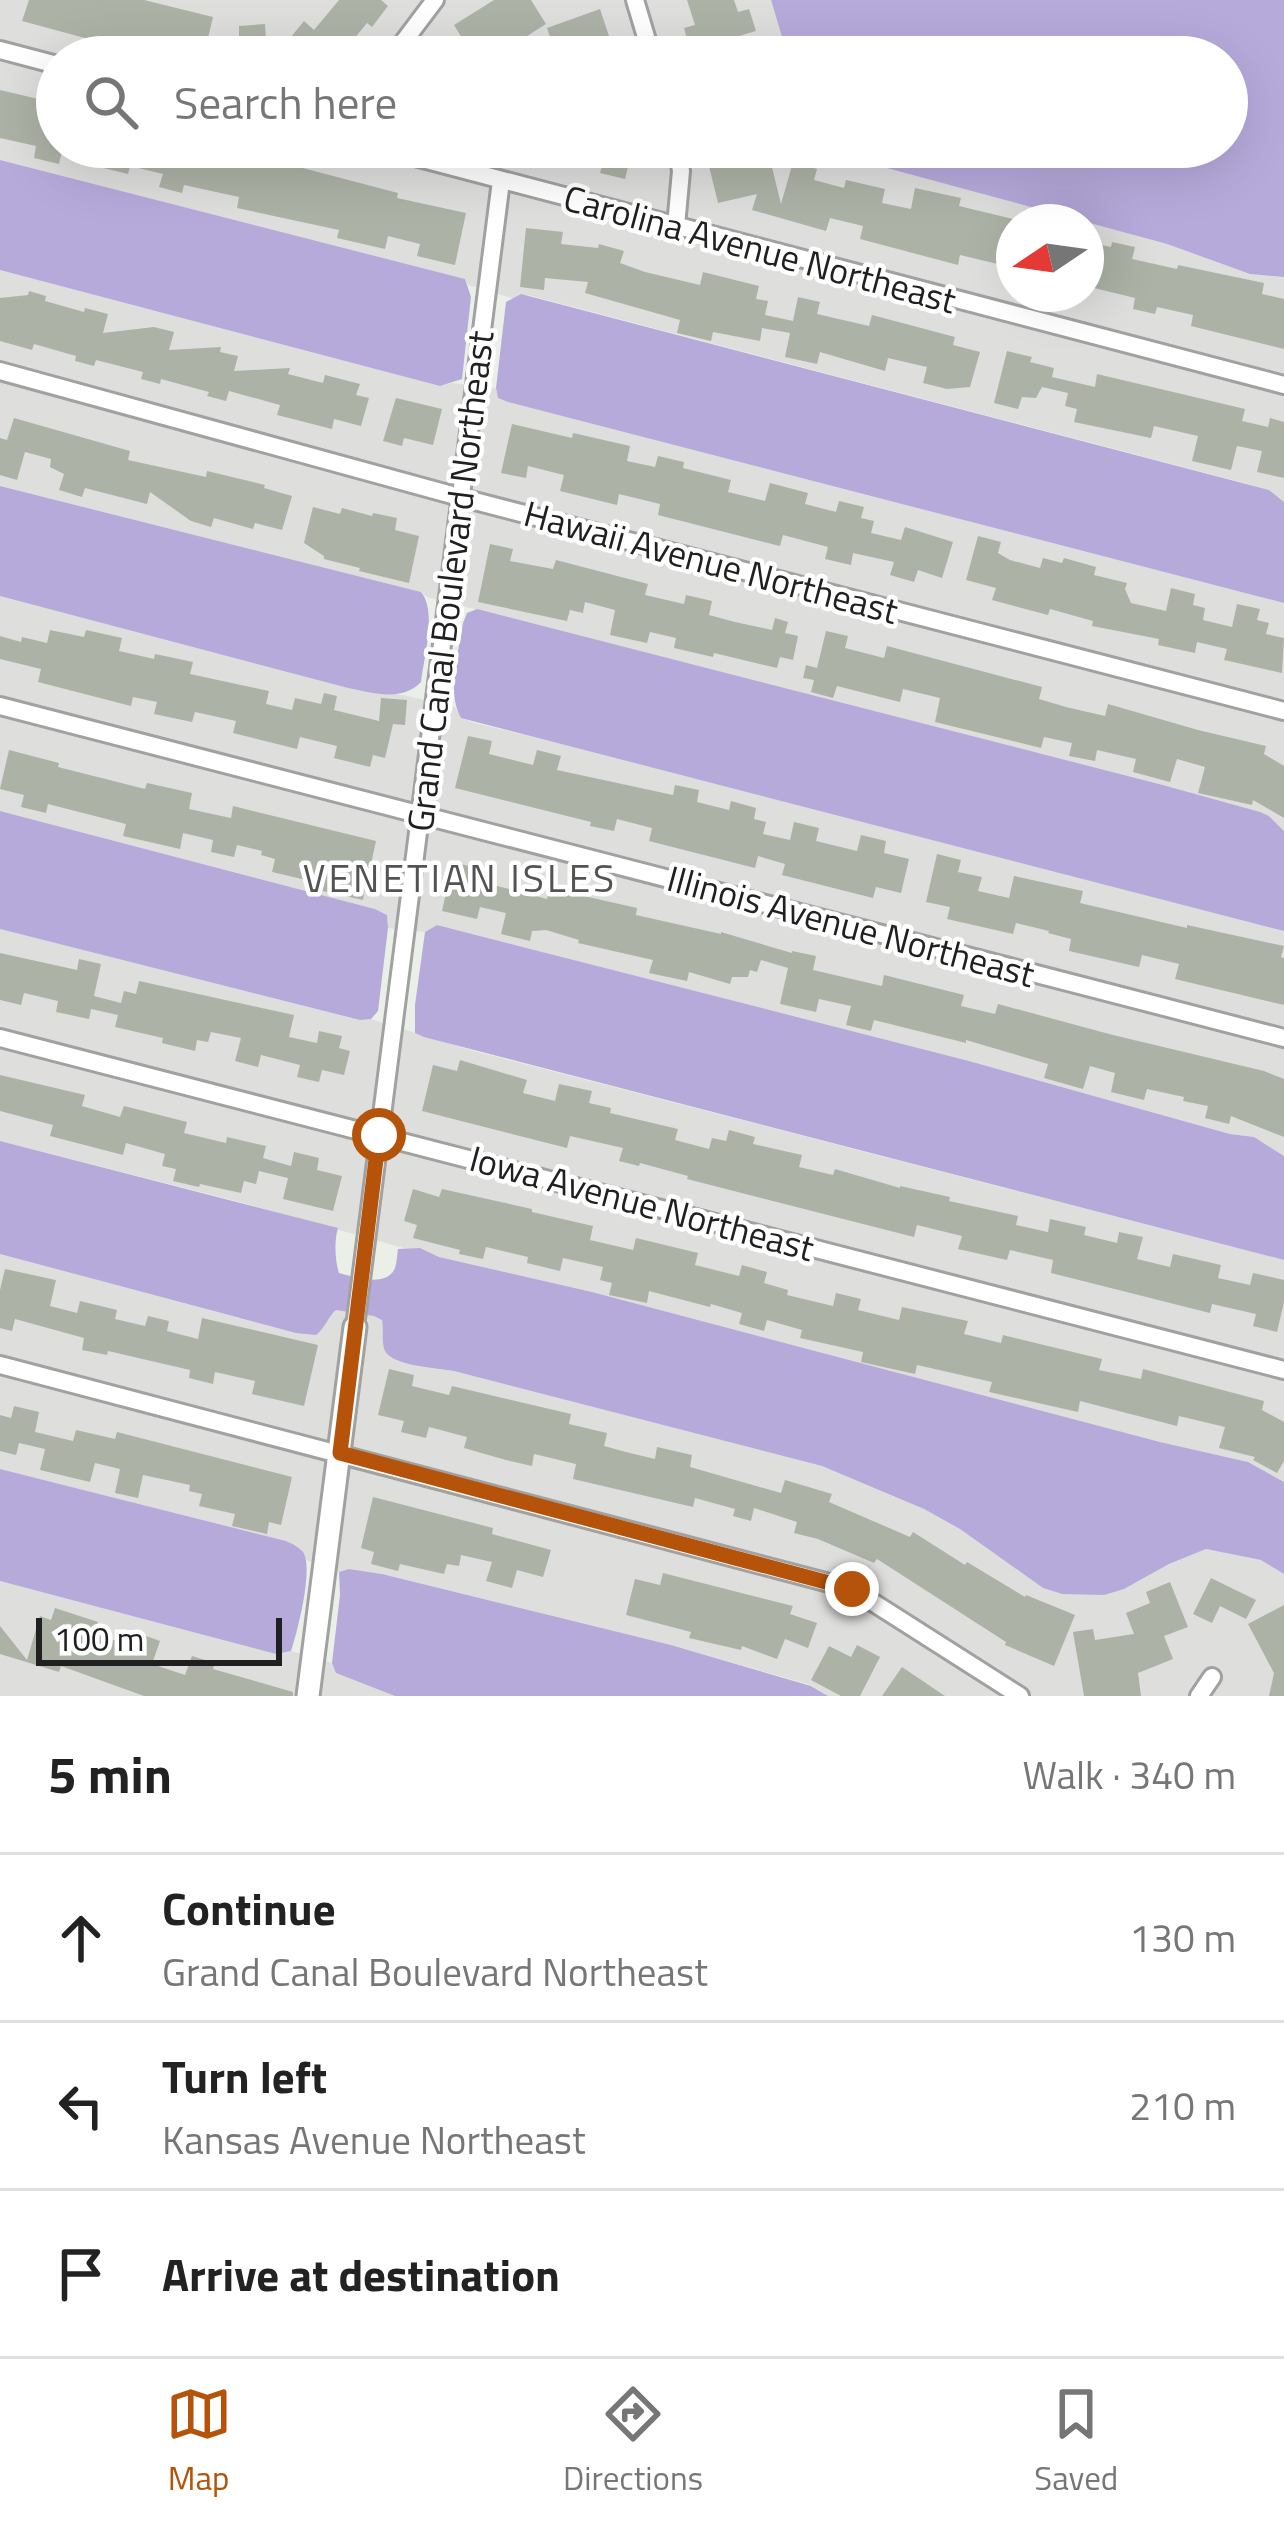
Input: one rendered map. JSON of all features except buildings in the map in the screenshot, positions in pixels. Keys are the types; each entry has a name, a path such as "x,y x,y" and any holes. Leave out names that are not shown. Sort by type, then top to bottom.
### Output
{"street":[{"path":"408,36 435,0"},
{"path":"635,0 646,36"},
{"path":"0,50 36,59"},
{"name":"Carolina Avenue Northeast","path":"454,168 1284,385"},
{"path":"676,226 681,168"},
{"name":"Grand Canal Boulevard Northeast","path":"308,1696 501,181"},
{"name":"Hawaii Avenue Northeast","path":"0,371 463,498 1284,711"},
{"name":"Illinois Avenue Northeast","path":"0,706 1284,1038"},
{"name":"Iowa Avenue Northeast","path":"0,1038 1284,1370"},
{"path":"0,1365 852,1589 1020,1696"},
{"path":"1199,1696 1212,1677"}],"shaded area":[{"path":"0,0 771,0 782,36 36,36 36,168 887,168 1020,204 996,204 996,312 1104,312 1104,227 1250,274 1284,277 1284,502 1269,490 1248,484 528,295 512,298 468,285 464,279 0,160"},
{"path":"771,0 1284,0 1284,277 1250,274 1104,227 1104,204 1019,204 887,168 1248,168 1248,36 782,36"},
{"path":"0,160 465,279 471,297 462,379 440,386 0,270"},
{"path":"0,270 440,386 496,388 498,398 508,402 1284,603 1284,831 1269,816 1159,784 0,486"},
{"path":"521,294 1269,490 1284,502 1284,603 498,398 506,302"},
{"path":"0,486 421,592 429,622 421,682 405,692 377,694 0,596"},
{"path":"0,596 348,688 455,707 461,718 475,723 1284,931 1284,1156 1253,1137 437,925 425,932 388,928 387,915 375,909 0,811"},
{"path":"477,609 1260,812 1284,831 1284,931 461,718 454,696 457,659 467,613"},
{"path":"0,811 387,915 378,1011 371,1019 360,1020 0,929"},
{"path":"437,925 1254,1137 1284,1156 1284,1260 424,1037 415,1033 415,1005 425,932"},
{"path":"0,929 371,1019 470,1050 1284,1260 1284,1482 1248,1462 0,1141"},
{"path":"0,1141 338,1228 339,1273 353,1277 385,1278 395,1268 398,1249 420,1248 439,1257 592,1292 1248,1462 1284,1482 1284,1574 1261,1560 1206,1549 1124,1589 1104,1595 1062,1594 1043,1588 924,1509 822,1466 397,1360 385,1351 382,1320 374,1316 336,1310 316,1335 296,1333 0,1254"},
{"path":"0,1254 239,1318 329,1317 344,1309 374,1316 382,1319 383,1346 406,1363 454,1371 822,1466 924,1509 1043,1588 1062,1594 1124,1589 1206,1549 1262,1560 1284,1574 1284,1696 828,1696 811,1685 671,1645 382,1574 339,1572 306,1560 301,1550 286,1541 0,1469"},
{"path":"0,1469 295,1546 303,1552 307,1572 291,1651 276,1654 0,1581"},
{"path":"349,1569 671,1645 811,1686 828,1696 395,1696 336,1673 332,1663 339,1572"},
{"path":"0,1581 276,1654 291,1651 332,1663 337,1673 395,1696 0,1696"}],"district":[{"name":"VENETIAN ISLES","path":"460,878"}],"route":[{"path":"379,1135 340,1453 852,1589"}]}
